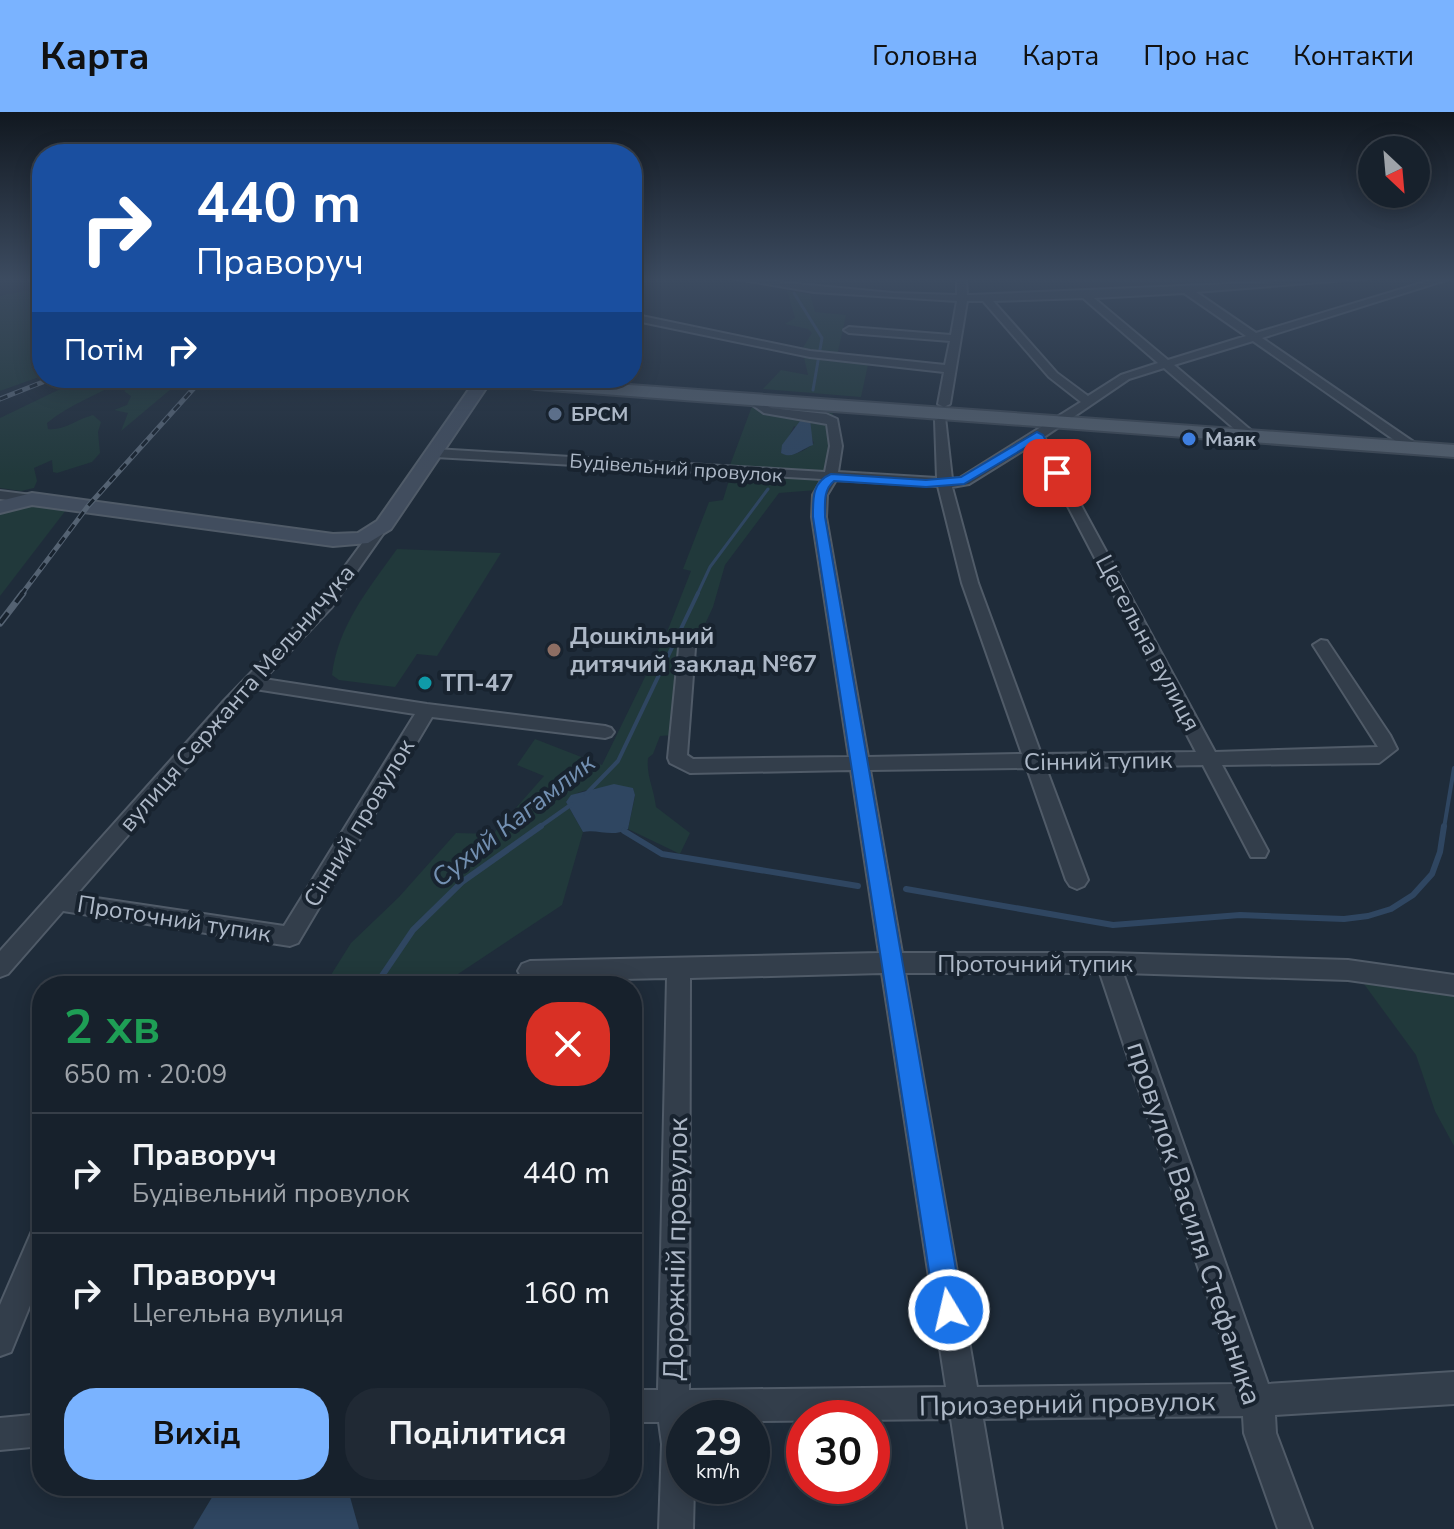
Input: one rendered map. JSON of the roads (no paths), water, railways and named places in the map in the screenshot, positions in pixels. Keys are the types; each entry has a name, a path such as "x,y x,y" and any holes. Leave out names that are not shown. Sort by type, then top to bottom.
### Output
{"main road":[{"path":"593,388 1454,451"}],"street":[{"path":"763,344 831,358 949,369"},
{"path":"944,404 953,344"},
{"path":"1026,344 1053,375 1087,401"},
{"path":"1142,344 1249,435"},
{"name":"Будівельний провулок","path":"435,453 831,478 944,483 964,481 1125,377 1226,344"},
{"path":"1265,344 1414,448"},
{"name":"вулиця Сержанта Мельничука","path":"0,967 251,683 325,605 478,388"},
{"path":"751,399 768,411 813,415 833,422 836,446 831,478 823,484 819,496 819,517 985,1529"},
{"path":"941,420 944,483 970,583 1077,880"},
{"name":"Цегельна вулиця","path":"1037,435 1258,851"},
{"path":"0,495 333,540 363,539 376,534"},
{"path":"0,507 32,499"},
{"name":"Сінний тупик","path":"687,648 677,741 677,758 683,764 1379,756 1388,749 1341,670 1321,645"},
{"name":"Сінний провулок","path":"251,683 427,710 605,732"},
{"name":"Сінний провулок","path":"290,936 427,710"},
{"name":"Проточний тупик","path":"58,901 290,936"},
{"name":"Проточний тупик","path":"530,971 893,963 1108,963 1348,970 1454,985"},
{"name":"провулок Василя Стефаника","path":"1108,963 1258,1400 1260,1433 1295,1529"},
{"name":"Дорожній провулок","path":"673,1400 679,968"},
{"path":"0,1341 32,1265"},
{"name":"Приозерний провулок","path":"770,1407 1258,1400 1454,1388"},
{"name":"Приозерний провулок","path":"642,1406 666,1408"},
{"path":"0,1434 32,1431"},
{"name":"Дорожній провулок","path":"676,1529 677,1504"}],"water":[{"path":"803,417 810,419 813,445 793,455 781,453 782,445"},
{"path":"614,784 633,788 635,795 628,829 616,833 583,832 566,802 571,795"},
{"path":"213,1496 350,1496 359,1529 193,1529"}],"waterway":[{"name":"Сухий Кагамлик","path":"813,390 821,344"},
{"name":"Сухий Кагамлик","path":"697,595 710,567 768,489"},
{"name":"Сухий Кагамлик","path":"586,794 618,761 698,593"},
{"path":"1444,828 1454,768"},
{"name":"Сухий Кагамлик","path":"538,828 572,804"},
{"name":"Сухий Кагамлик","path":"382,976 413,930 462,882 541,826"},
{"path":"906,889 1113,925 1240,915 1344,919 1391,909 1413,895 1432,874 1440,852 1444,826"},
{"path":"624,831 662,854 858,886"}],"railway":[{"path":"0,399 32,386"},
{"path":"21,595 88,506 194,388"},
{"path":"0,623 23,593"}],"place":[{"name":"БРСМ","path":"555,414"},
{"name":"Маяк","path":"1189,439"},
{"name":"Дошкільний дитячий заклад №67","path":"554,650"},
{"name":"ТП-47","path":"425,683"}]}
